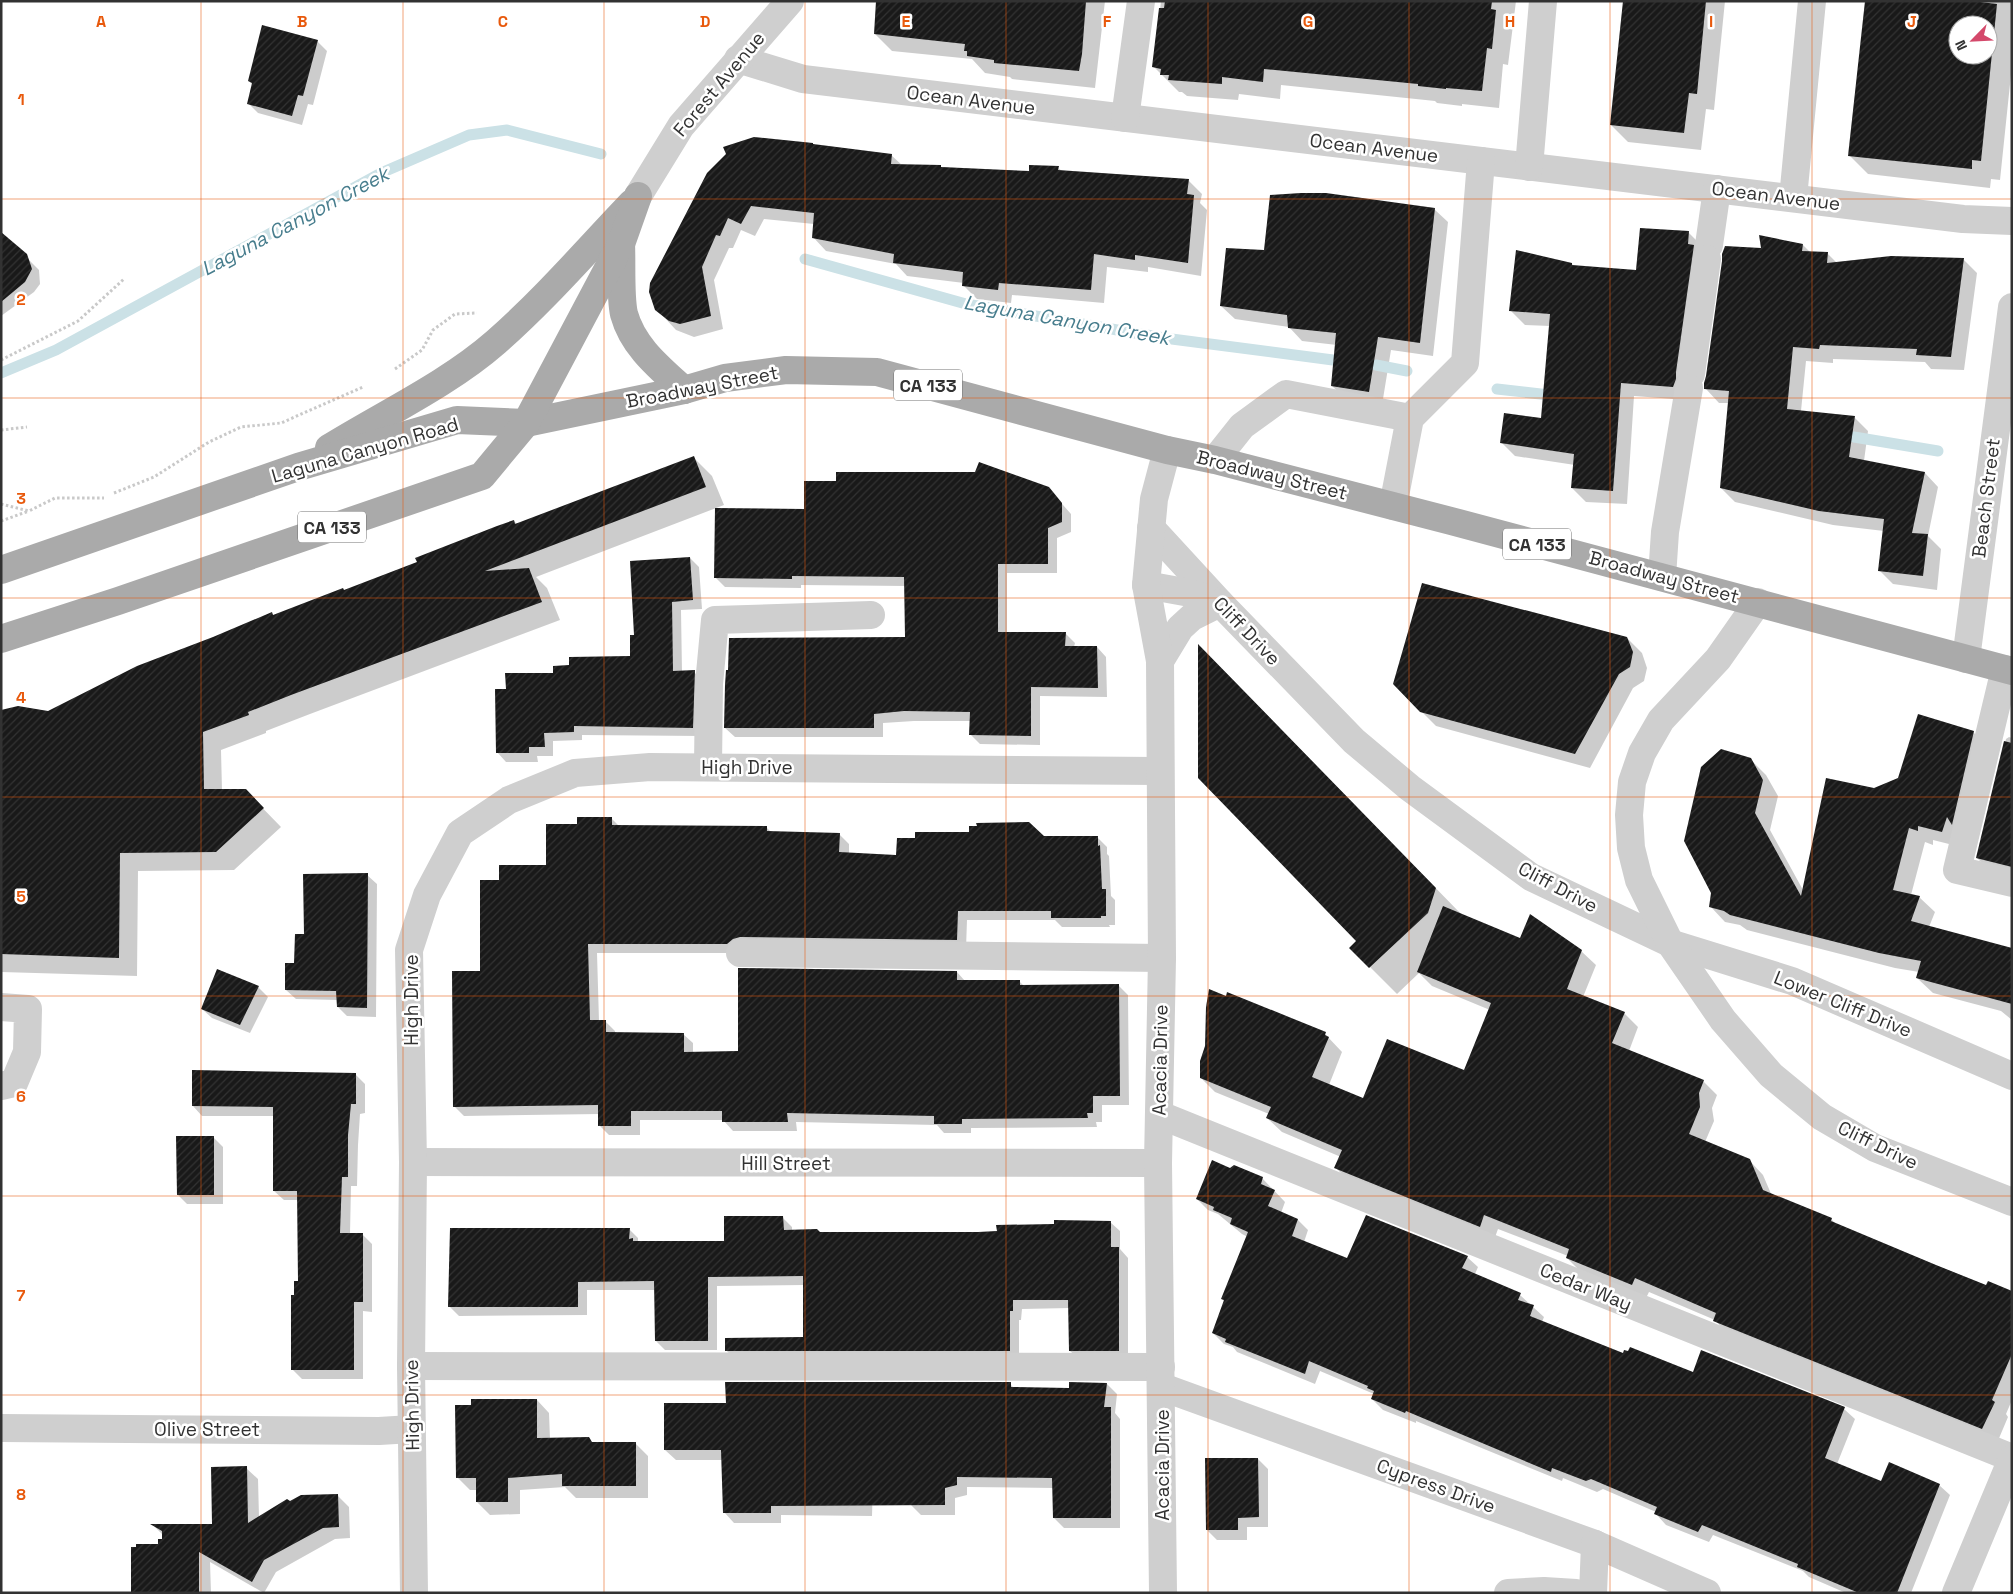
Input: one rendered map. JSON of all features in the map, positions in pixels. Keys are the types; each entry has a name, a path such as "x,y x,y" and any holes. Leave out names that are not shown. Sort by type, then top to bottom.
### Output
{"main road":[{"path":"526,423 621,244 638,196"},
{"name":"CA 133","path":"298,467 438,383 496,342 538,302 638,196"},
{"path":"621,244 624,313 631,334 654,362 684,390"},
{"name":"Broadway Street","path":"526,423 684,390 725,378 786,370 877,372 1167,450 1215,460 1758,602 2008,670"},
{"name":"Laguna Canyon Road","path":"1,570 298,467 457,420 526,423"},
{"name":"CA 133","path":"1,639 118,601 482,476 526,423"}],"street":[{"name":"Forest Avenue","path":"638,196 681,126 790,1"},
{"path":"1125,118 1141,1"},
{"path":"1529,167 1543,1"},
{"path":"1793,198 1812,1"},
{"name":"Ocean Avenue","path":"738,59 803,80 1963,219 2012,221"},
{"path":"1393,506 1410,418 1465,363 1481,160"},
{"path":"1662,577 1665,532 1690,381 1717,189"},
{"name":"Beach Street","path":"1966,659 2012,308"},
{"path":"1215,460 1242,426 1286,394 1410,418"},
{"path":"1151,528 1154,499 1167,450"},
{"name":"Acacia Drive","path":"1151,528 1146,585 1160,660 1162,958 1158,1163 1163,1593"},
{"name":"Cliff Drive","path":"1151,528 1220,603 1354,741 1410,788 1531,877 1670,943 1723,1020 1771,1075 1822,1117 1876,1148 2012,1202"},
{"path":"1146,585 1190,593 1220,603"},
{"path":"1670,943 1638,880 1631,848 1629,815 1632,782 1642,753 1661,720 1718,659 1758,602"},
{"path":"1160,660 1180,628 1192,617 1220,603"},
{"path":"708,767 709,684 715,620 871,615"},
{"path":"2008,670 1957,870 2012,884"},
{"name":"High Drive","path":"414,1593 411,1366 413,1162 409,950 426,895 460,833 509,800 575,773 650,766 1160,771"},
{"name":"Lower Cliff Drive","path":"1670,943 1792,981 2012,1076"},
{"path":"740,954 1162,958"},
{"path":"1,1007 28,1009 27,1052 14,1083 1,1086"},
{"name":"Cedar Way","path":"1160,1115 2012,1459"},
{"name":"Hill Street","path":"413,1162 1158,1163"},
{"name":"Cypress Drive","path":"411,1366 1161,1377 1595,1544 1707,1593"},
{"name":"Olive Street","path":"1,1428 412,1429"},
{"path":"1956,1593 2012,1459"},
{"path":"1593,1593 1595,1544"},
{"path":"1508,1593 1544,1591 1576,1593"}],"path":[{"path":"1,360 78,321 124,278"},
{"path":"393,370 422,350 433,330 455,314 476,314 484,309"},
{"path":"1,521 30,511 55,498 103,498 154,478 209,442 241,427 281,423 371,384"},
{"path":"1,430 27,427"},
{"path":"1,504 30,511"}],"building":[{"path":"876,1 1086,1 1079,71 994,63 994,60 967,56 967,51 964,51 965,44 874,34"},
{"path":"1165,1 1492,1 1491,9 1496,10 1492,49 1487,48 1482,91 1446,89 1418,86 1418,84 1264,69 1263,82 1222,77 1222,84 1168,80 1169,75 1160,75 1161,69 1152,67 1159,8 1164,8"},
{"path":"1623,1 1706,1 1697,94 1689,93 1684,133 1610,125"},
{"path":"1865,1 1972,1 1997,4 1996,15 1948,15 1948,65 1991,65 1981,161 1972,160 1972,169 1848,156"},
{"path":"262,25 318,40 303,96 298,95 292,116 247,104 252,83 248,81"},
{"path":"754,137 892,154 891,164 941,165 941,167 1029,171 1029,165 1059,166 1058,170 1189,179 1187,194 1194,195 1188,263 1135,255 1135,260 1094,254 1091,290 999,283 998,290 962,286 963,272 893,263 894,254 812,238 814,213 751,206 741,224 728,218 720,236 716,235 702,267 711,316 680,324 669,321 655,310 649,292 650,283 707,173 726,154 723,147"},
{"path":"1326,193 1435,208 1420,343 1378,337 1369,392 1331,386 1336,333 1288,328 1287,315 1220,306 1226,248 1264,250 1270,195"},
{"path":"1640,228 1689,231 1688,244 1694,245 1676,379 1673,387 1621,383 1613,491 1571,488 1574,454 1500,443 1504,413 1541,418 1550,314 1509,311 1516,250 1572,263 1572,265 1636,270"},
{"path":"1,232 27,254 32,269 25,282 1,302"},
{"path":"1759,235 1803,244 1802,251 1828,252 1827,263 1891,256 1964,258 1951,357 1916,355 1917,349 1820,345 1819,349 1793,347 1787,409 1855,416 1849,457 1925,472 1912,533 1928,534 1923,576 1878,571 1884,519 1819,511 1720,488 1729,391 1704,389 1704,383 1722,254 1725,246 1761,248"},
{"path":"694,456 706,487 485,571 529,568 542,602 291,695 248,712 249,715 203,732 204,789 246,789 264,808 216,852 120,853 119,958 1,954 1,710 18,706 48,711 137,666 272,612 273,615 343,588 344,590 417,562 415,558 497,526 514,520 515,524"},
{"path":"979,462 1049,487 1062,503 1062,522 1048,528 1048,564 998,564 998,632 1066,632 1065,646 1097,646 1098,688 1031,687 1031,736 969,735 970,712 904,711 874,714 874,728 724,728 729,638 905,637 904,577 792,576 792,579 714,578 715,508 804,509 804,481 836,481 836,472 975,472"},
{"path":"690,557 693,600 672,602 673,671 695,670 693,728 574,726 574,732 544,733 545,747 529,747 529,753 496,753 495,689 506,689 505,673 553,673 553,666 569,665 569,657 630,656 630,635 634,635 630,561"},
{"path":"1422,583 1627,637 1633,652 1630,667 1619,674 1575,754 1420,712 1393,684"},
{"path":"1198,644 1436,888 1428,913 1369,968 1349,948 1356,941 1198,778"},
{"path":"1918,714 1974,731 1952,825 1947,817 1942,832 1918,826 1918,831 1909,828 1893,890 1920,896 1911,921 2012,948 2012,1004 1916,978 1921,961 1879,953 1730,915 1724,911 1709,907 1711,893 1684,841 1701,767 1721,749 1751,758 1763,780 1755,813 1801,896 1826,778 1874,788 1898,778"},
{"path":"2004,741 2012,743 2012,867 1976,858"},
{"path":"577,817 612,817 612,825 767,826 767,831 840,833 839,852 896,855 897,838 915,838 915,832 969,832 969,826 977,826 976,823 1029,822 1044,836 1098,836 1102,889 1106,889 1106,916 1101,916 1101,918 1051,918 1051,911 958,911 957,940 740,937 733,939 727,944 588,944 590,1020 606,1020 606,1032 684,1033 684,1052 738,1051 738,968 957,971 957,980 1020,980 1020,985 1119,984 1120,1096 1093,1096 1093,1113 1087,1113 1088,1118 962,1119 962,1124 934,1124 934,1116 787,1113 788,1122 722,1122 722,1111 631,1111 631,1126 598,1126 598,1105 453,1107 452,971 480,971 480,880 499,880 499,865 546,865 546,824 577,824"},
{"path":"368,873 367,1008 337,1007 336,991 285,990 285,963 294,963 295,934 304,934 303,874"},
{"path":"1443,906 1520,938 1530,914 1582,950 1567,989 1625,1012 1612,1043 1704,1080 1699,1093 1700,1107 1689,1134 1750,1159 1763,1190 1832,1218 1831,1221 1936,1265 1986,1285 1988,1281 2012,1291 2012,1354 1992,1400 1995,1402 1982,1429 1713,1321 1716,1313 1635,1278 1632,1285 1566,1258 1569,1249 1484,1215 1480,1227 1334,1168 1342,1150 1266,1118 1271,1107 1200,1078 1200,1061 1205,1046 1206,1007 1209,989 1226,996 1227,992 1326,1032 1325,1035 1329,1037 1312,1077 1363,1098 1387,1039 1464,1070 1491,1003 1417,972"},
{"path":"217,969 259,986 240,1025 201,1009"},
{"path":"192,1070 356,1073 356,1104 351,1104 348,1135 348,1177 342,1177 340,1233 363,1233 363,1302 354,1302 354,1370 291,1370 291,1295 294,1295 294,1281 298,1281 297,1191 273,1191 273,1107 192,1106"},
{"path":"176,1136 214,1136 214,1195 177,1195"},
{"path":"1212,1160 1230,1168 1234,1165 1263,1177 1261,1184 1275,1190 1268,1206 1298,1219 1292,1236 1347,1258 1366,1215 1468,1256 1462,1268 1521,1293 1518,1300 1534,1305 1530,1316 1623,1353 1624,1350 1628,1351 1630,1347 1693,1372 1701,1350 1845,1407 1825,1458 1881,1481 1889,1462 1940,1484 1897,1593 1859,1593 1797,1567 1798,1564 1702,1525 1698,1532 1654,1514 1657,1507 1591,1479 1586,1481 1552,1468 1551,1472 1406,1411 1405,1413 1371,1399 1374,1391 1367,1388 1368,1386 1309,1361 1305,1374 1225,1342 1226,1339 1212,1333 1224,1300 1221,1299 1248,1232 1230,1224 1232,1218 1213,1210 1214,1207 1196,1199"},
{"path":"724,1216 783,1216 784,1230 817,1229 820,1232 978,1232 997,1231 996,1225 1054,1224 1054,1220 1111,1221 1111,1247 1119,1247 1119,1351 1069,1351 1068,1300 1013,1300 1013,1311 1010,1311 1010,1351 725,1351 725,1338 803,1337 803,1276 708,1277 708,1341 655,1341 654,1281 578,1282 578,1307 448,1307 450,1228 630,1228 629,1239 633,1238 633,1241 724,1241"},
{"path":"725,1382 1011,1382 1011,1387 1069,1388 1069,1382 1107,1383 1104,1407 1111,1407 1111,1518 1053,1518 1052,1478 957,1477 957,1485 945,1488 945,1505 771,1506 771,1513 723,1513 721,1450 664,1450 664,1403 726,1403"},
{"path":"471,1399 537,1399 537,1438 589,1437 592,1442 636,1442 636,1486 562,1486 562,1474 508,1478 508,1502 476,1502 476,1478 456,1478 455,1405 471,1405"},
{"path":"1205,1458 1258,1458 1259,1517 1238,1518 1238,1530 1206,1530"},
{"path":"247,1466 248,1523 287,1499 290,1501 301,1495 338,1494 339,1527 323,1528 264,1560 252,1582 199,1552 199,1593 131,1593 131,1547 136,1547 136,1544 158,1544 158,1539 162,1539 162,1531 150,1524 212,1524 211,1467"}],"waterway":[{"name":"Laguna Canyon Creek","path":"1,373 56,350 381,173 469,135 507,130 601,154"},
{"name":"Laguna Canyon Creek","path":"805,259 966,304 1164,338 1333,360"},
{"path":"1376,365 1407,371"},
{"path":"1497,389 1558,396"},
{"path":"1854,437 1938,451"}]}
